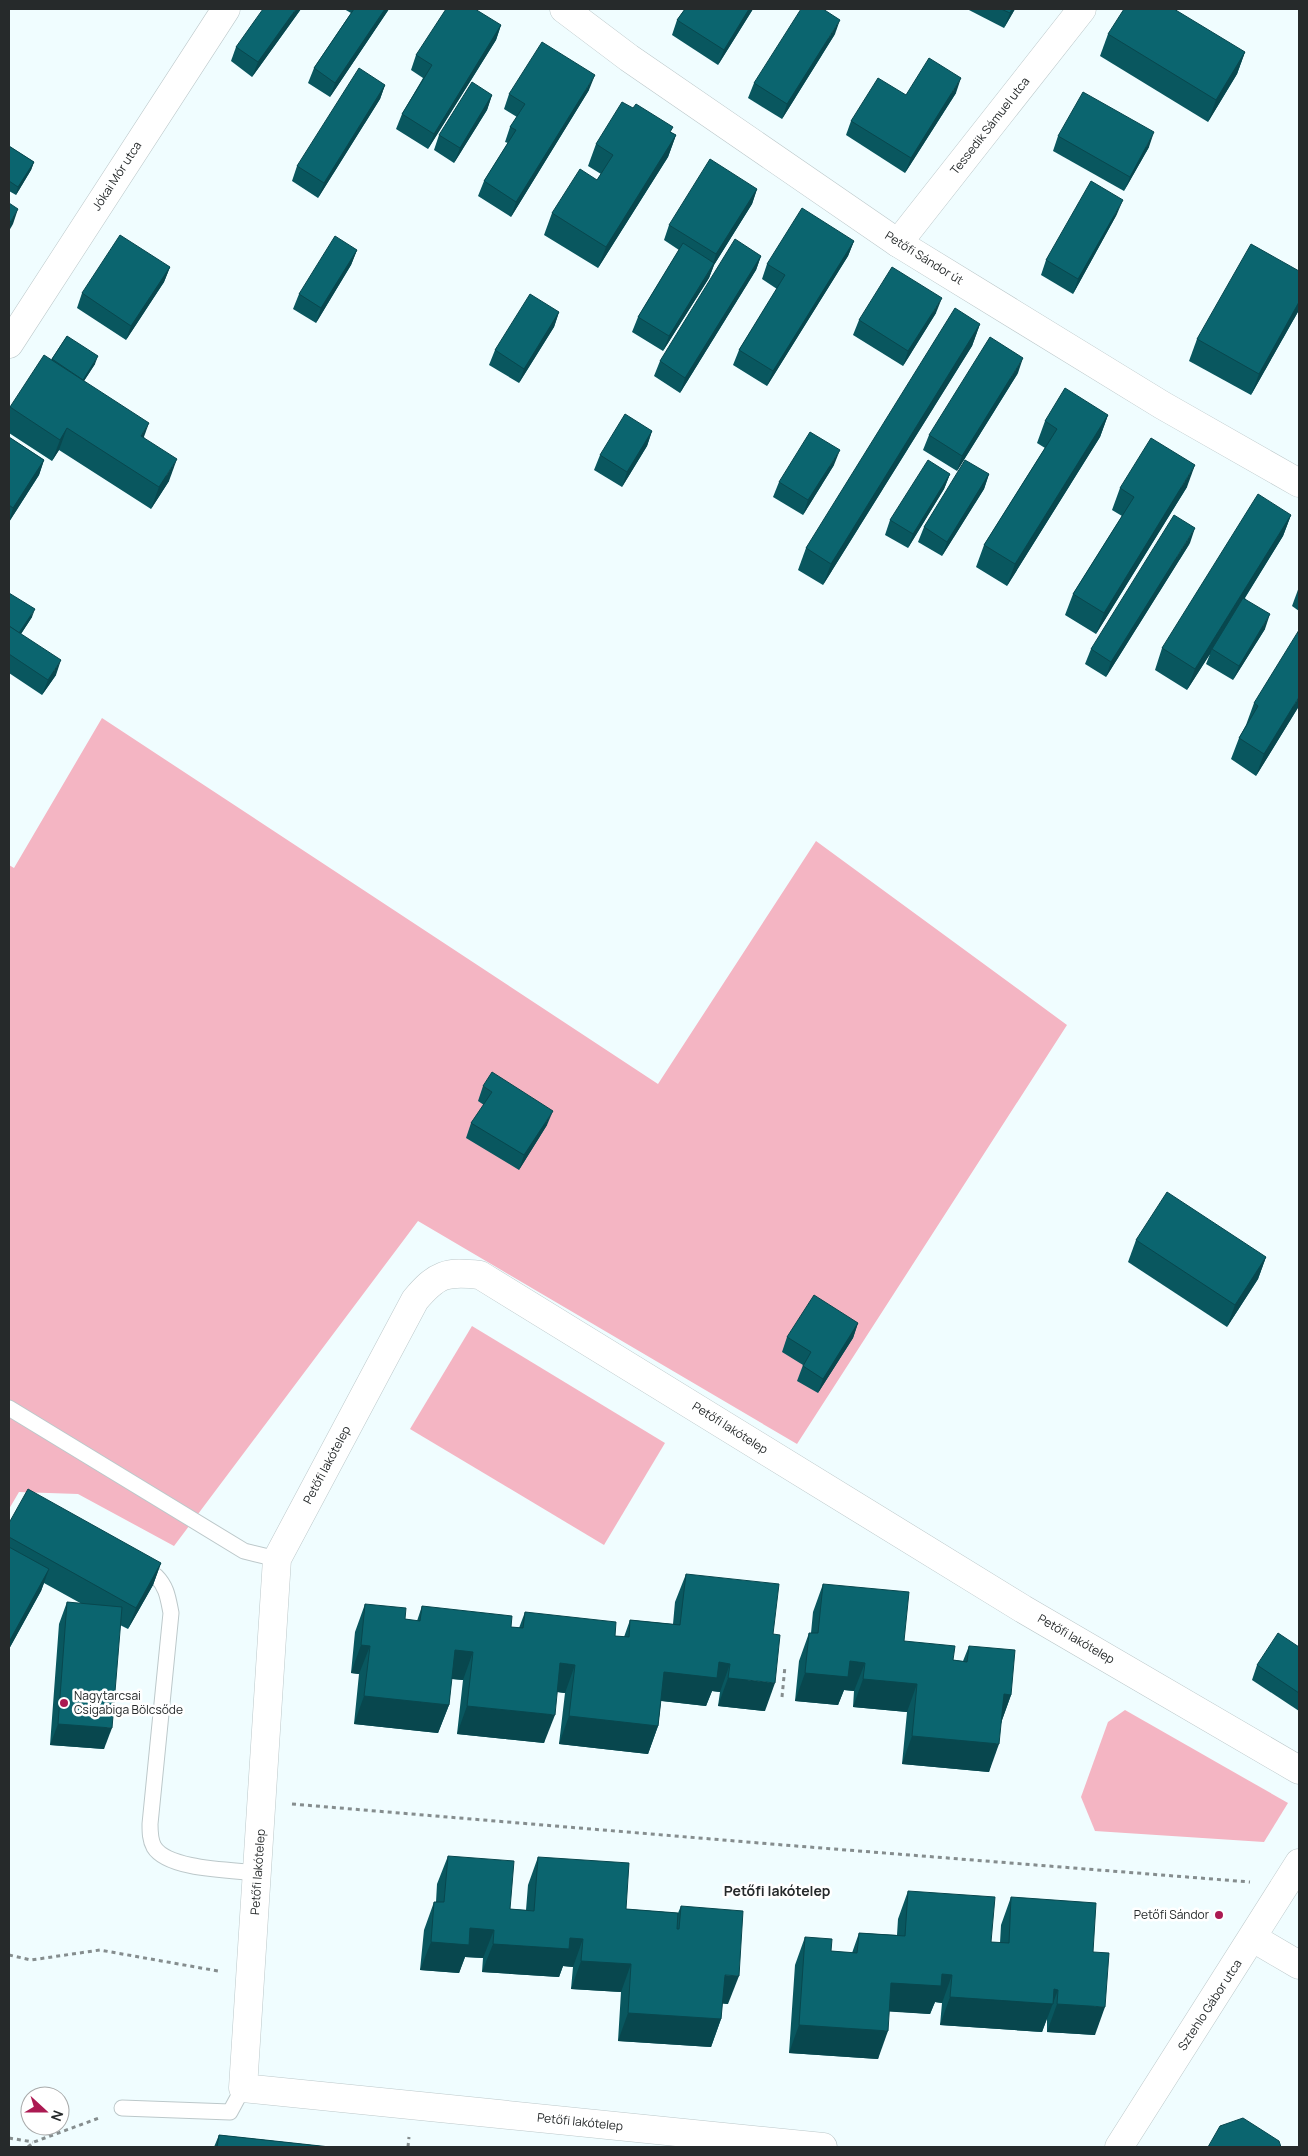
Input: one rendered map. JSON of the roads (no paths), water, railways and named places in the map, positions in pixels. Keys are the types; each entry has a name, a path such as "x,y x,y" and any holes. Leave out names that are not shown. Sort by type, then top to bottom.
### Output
{"street":[{"name":"Jókai Mór utca","path":"9,344 226,9"},
{"name":"Petőfi Sándor út","path":"564,9 629,58 898,243 1162,405 1299,483"},
{"name":"Tessedik Sámuel utca","path":"898,243 1082,9"},
{"name":"Petőfi lakótelep","path":"823,2147 244,2088 277,1559 414,1300 427,1286 441,1276 458,1273 480,1275 1023,1609 1299,1770"},
{"name":"Sztehlo Gábor utca","path":"1119,2147 1293,1874"},
{"path":"1253,1938 1299,1965"}],"lane":[{"path":"9,1408 244,1551 277,1559"},
{"path":"156,1576 163,1583 168,1593 170,1613 150,1824 150,1836 154,1848 176,1862 187,1866 258,1873"},
{"path":"122,2108 230,2112 244,2088"}],"place":[{"name":"Nagytarcsai Csigabiga Bölcsőde","path":"64,1703"},
{"name":"Petőfi Sándor","path":"1219,1915"}],"district":[{"name":"Petőfi lakótelep","path":"777,1891"}]}
